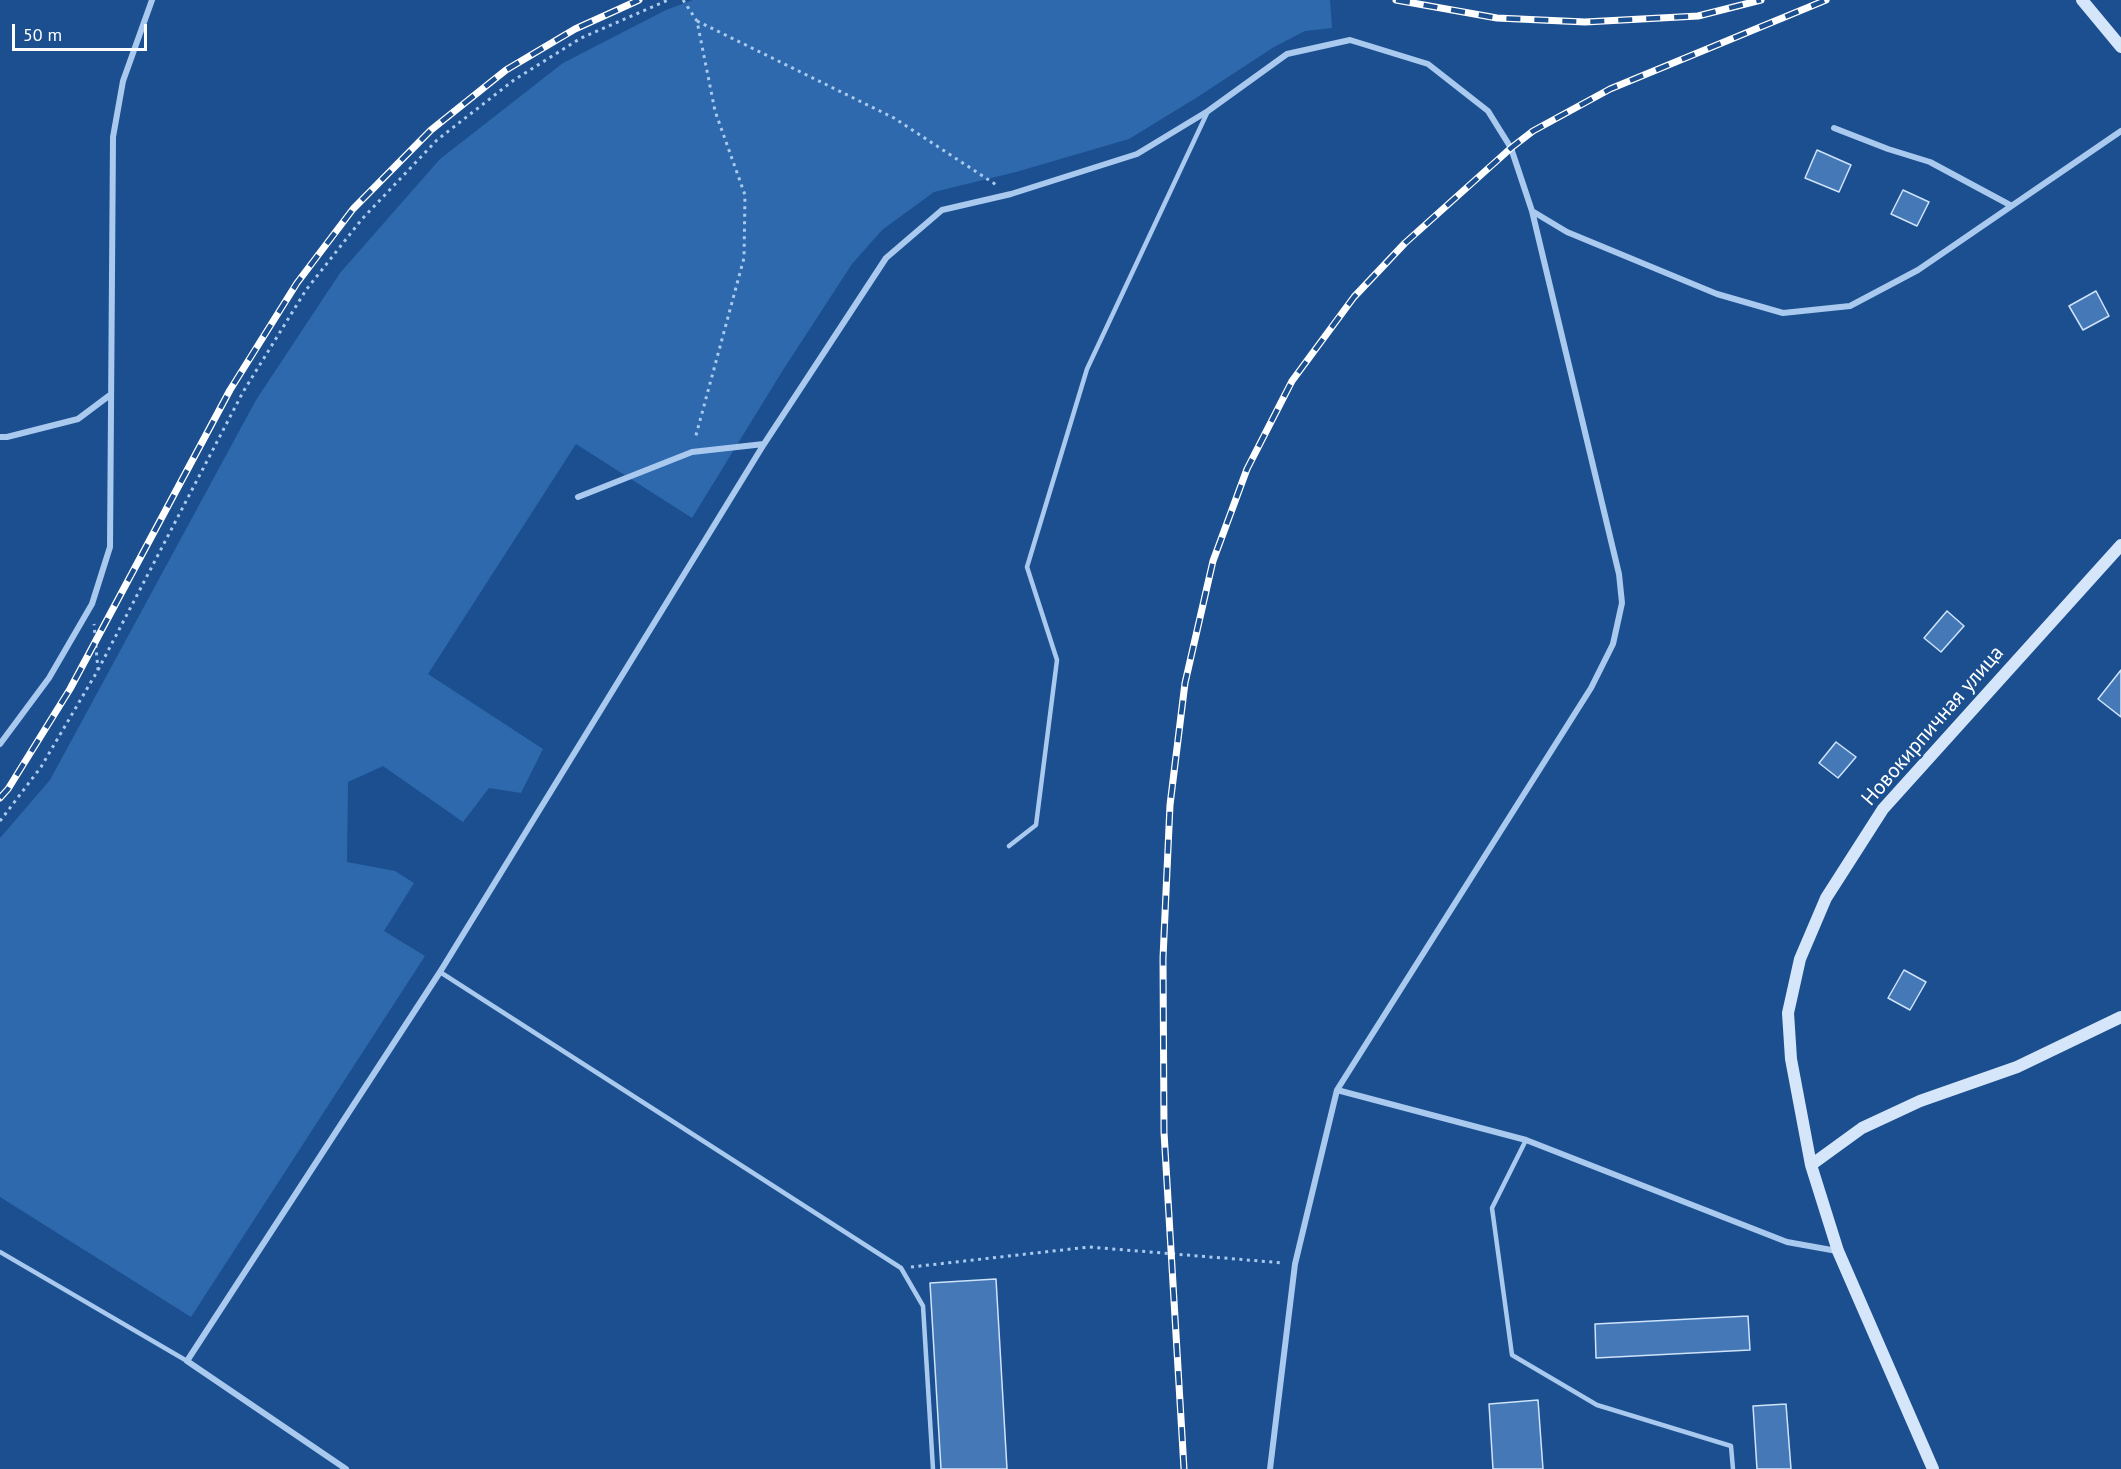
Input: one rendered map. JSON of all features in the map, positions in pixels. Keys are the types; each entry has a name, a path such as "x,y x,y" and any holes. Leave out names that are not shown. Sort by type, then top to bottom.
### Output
{"main road":[{"path":"2082,0 2121,47"},
{"name":"Новокирпичная улица","path":"1933,1469 1838,1251 1811,1165 1791,1059 1788,1013 1800,959 1826,898 1883,809 2121,545"},
{"path":"1811,1165 1862,1128 1920,1101 2017,1067 2121,1017"}],"street":[{"path":"0,744 49,678 92,604 110,547 113,136 123,81 152,0"},
{"path":"346,1469 188,1361 440,972 764,444 886,258 942,210 1011,194 1137,154 1208,111 1287,54 1350,40 1428,64 1488,111 1511,148 1532,211 1619,574 1622,603 1613,644 1591,688 1337,1090 1295,1264 1270,1469"},
{"path":"1834,129 1930,162 2010,205"},
{"path":"1532,211 1567,232 1717,294 1783,313 1851,306 1918,270 2121,131"},
{"path":"0,437 40,430 78,419 110,395"},
{"path":"578,498 692,452 764,444"},
{"path":"1337,1090 1526,1140 1786,1242 1838,1251"}],"lane":[{"path":"1010,846 1036,825 1057,660 1027,567 1088,369 1208,111"},
{"path":"440,972 901,1268 923,1306 933,1469"},
{"path":"1526,1140 1492,1208 1512,1355 1597,1405 1731,1446 1733,1469"},
{"path":"0,1252 188,1361"}],"path":[{"path":"0,821 41,767 98,670 243,392 306,290 362,219 437,140 514,80 581,38 668,0"},
{"path":"682,0 697,21 715,111 745,195 744,258 692,452"},
{"path":"697,21 894,118 1011,194"},
{"path":"92,604 98,670"},
{"path":"901,1268 1089,1247 1295,1264"}],"shaded area":[{"path":"693,0 1330,0 1332,28 1305,31 1274,47 1129,139 1016,172 934,192 882,230 852,264 783,370 692,518 576,444 428,674 543,749 521,793 489,788 463,822 383,766 348,782 347,862 395,871 414,883 384,931 425,956 191,1317 0,1197 0,838 50,780 256,400 340,273 440,159 563,63 666,10"}],"building":[{"path":"1817,150 1851,165 1839,192 1805,178"},
{"path":"1903,190 1929,202 1917,226 1891,214"},
{"path":"2096,291 2109,316 2083,330 2069,306"},
{"path":"1947,611 1964,626 1941,652 1924,638"},
{"path":"2121,670 2121,717 2098,699"},
{"path":"1836,742 1856,757 1838,778 1819,763"},
{"path":"1904,970 1926,982 1910,1010 1888,998"},
{"path":"996,1279 1007,1469 941,1469 930,1283"},
{"path":"1748,1316 1750,1350 1596,1358 1595,1324"},
{"path":"1538,1400 1543,1469 1493,1469 1489,1404"},
{"path":"1786,1404 1791,1469 1757,1469 1753,1406"}],"railway":[{"path":"0,798 8,789 70,689 230,390 297,283 353,209 431,130 506,70 575,29 639,0"},
{"path":"1396,0 1497,18 1585,22 1698,16 1761,0"},
{"path":"1184,1469 1164,1132 1163,958 1170,805 1185,683 1213,561 1247,469 1292,381 1354,297 1405,243 1511,148 1533,131 1610,89 1826,0"}]}
